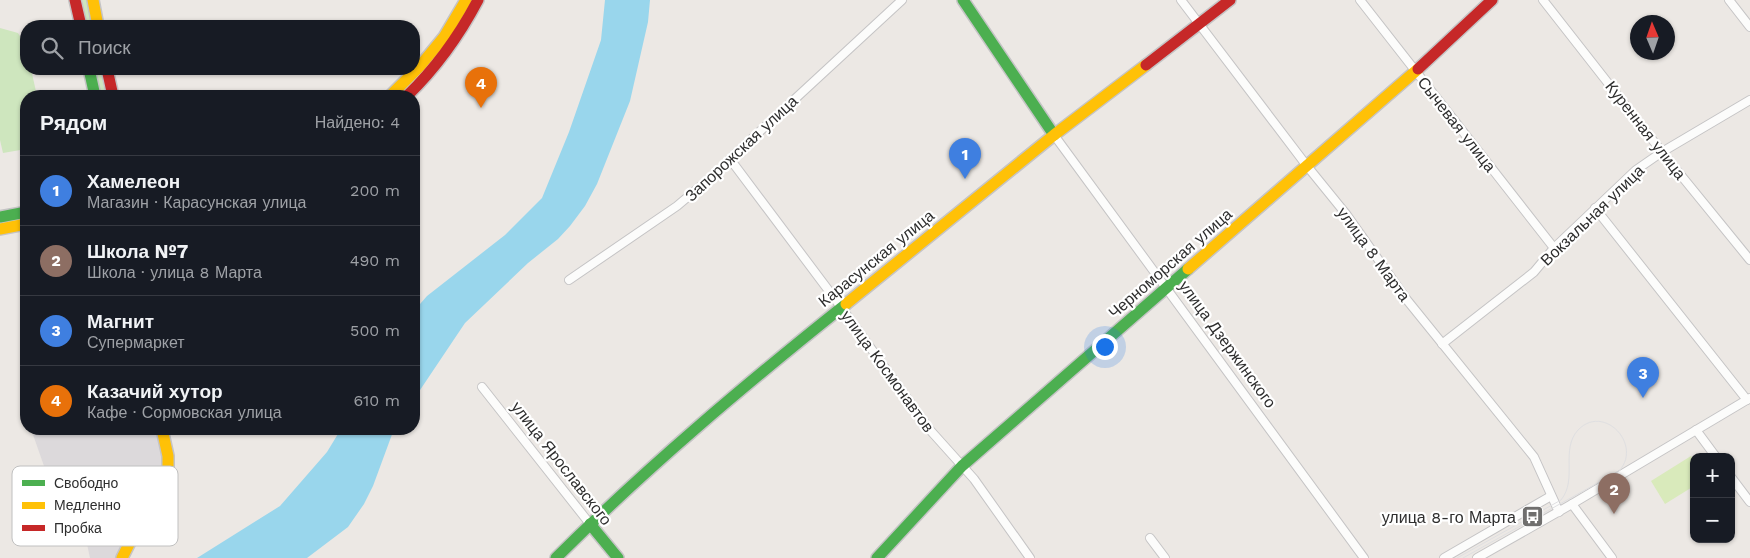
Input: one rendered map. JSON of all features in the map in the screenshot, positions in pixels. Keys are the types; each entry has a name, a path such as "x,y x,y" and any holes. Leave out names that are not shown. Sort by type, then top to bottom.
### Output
{"street":[{"path":"75,0 80,20"},
{"path":"93,0 97,20"},
{"path":"420,66 444,38 466,0"},
{"path":"413,90 432,71 454,40 478,0"},
{"name":"Запорожская улица","path":"569,280 677,206 722,168 902,0"},
{"name":"улица Дзержинского","path":"963,0 1054,135 1364,558"},
{"name":"улица 8 Марта","path":"1181,0 1306,166 1346,214 1406,300 1534,457 1559,512"},
{"name":"Карасунская улица","path":"556,558 590,524 738,391 1054,135 1230,0"},
{"name":"Сычевая улица","path":"1360,0 1554,248"},
{"name":"Черноморская улица","path":"877,558 962,466 1070,374 1415,71 1492,0"},
{"name":"Куренная улица","path":"1543,0 1662,152 1750,260"},
{"path":"1728,0 1750,27"},
{"path":"91,75 94,90"},
{"path":"108,75 112,90"},
{"path":"396,90 411,75"},
{"name":"Вокзальная улица","path":"1442,344 1534,272 1554,248 1594,208 1636,170 1662,152 1750,100"},
{"name":"улица Космонавтов","path":"730,159 930,430 974,479 1030,558"},
{"path":"1477,558 1559,512 1748,399 1594,208"},
{"path":"0,217 20,213"},
{"path":"0,229 20,225"},
{"name":"улица Ярославского","path":"482,387 618,558"},
{"path":"1696,430 1713,453"},
{"path":"163,435 168,466"},
{"path":"1735,482 1750,502"},
{"path":"1444,558 1551,496"},
{"path":"1572,504 1612,558"},
{"path":"1150,538 1165,558"},
{"path":"122,558 128,546"}],"shaded area":[{"path":"33,435 158,435 163,462 162,466 44,466"},
{"path":"87,546 124,546 118,558 90,558"}],"green space":[{"path":"82,0 87,0 91,20 86,20"},
{"path":"0,28 18,33 20,36 20,75 32,75 36,90 20,90 20,150 3,153 0,140"},
{"path":"97,75 101,75 105,90 100,90"},
{"path":"1690,457 1690,488 1665,504 1651,481"}],"water":[{"path":"605,0 650,0 648,22 630,101 597,184 585,206 558,239 528,263 465,323 420,390 420,304 427,296 505,235 542,198 569,132 601,40"},
{"path":"337,435 392,435 373,486 364,504 348,527 307,558 197,558 280,506 327,452"}],"tram line":[{"path":"1457,558 1561,500 1566,492 1568,483 1570,446 1578,430 1588,423 1599,421 1609,424 1617,431 1623,439 1626,450 1625,461 1619,471 1463,558"}],"traffic: fast":[{"path":"963,0 1054,135"},
{"path":"90,75 94,90"},
{"path":"0,217 20,213"},
{"path":"877,558 962,466 1188,269"},
{"path":"556,558 661,459 846,304"},
{"path":"590,524 618,558"}],"traffic: slow":[{"path":"93,0 97,20"},
{"path":"420,66 444,37 466,0"},
{"path":"846,304 1054,135 1146,65"},
{"path":"1188,269 1418,69"},
{"path":"396,90 411,75"},
{"path":"0,229 20,225"},
{"path":"163,435 168,466"},
{"path":"122,558 128,546"}],"traffic: jam":[{"path":"75,0 80,20"},
{"path":"413,90 446,51 478,0"},
{"path":"1146,65 1230,0"},
{"path":"1418,69 1492,0"},
{"path":"108,75 112,90"}],"place":[{"name":"Казачий хутор","path":"481,108"},
{"name":"Хамелеон","path":"965,179"},
{"name":"Магнит","path":"1643,398"},
{"name":"Школа №7","path":"1614,514"},
{"name":"улица 8-го Марта","path":"1532,517"}]}
